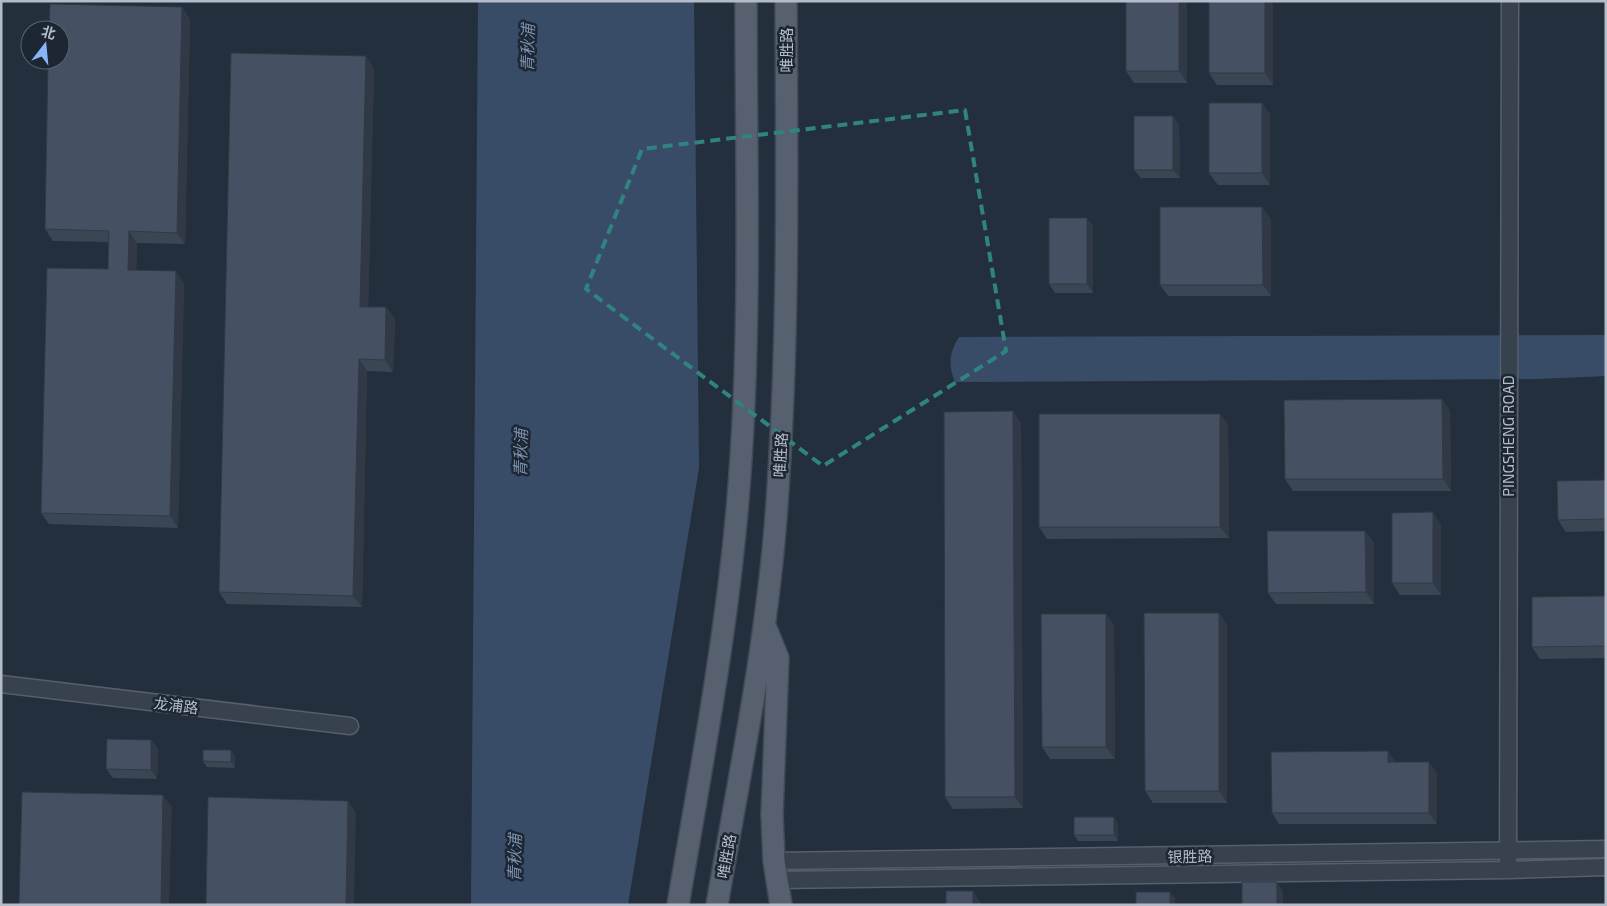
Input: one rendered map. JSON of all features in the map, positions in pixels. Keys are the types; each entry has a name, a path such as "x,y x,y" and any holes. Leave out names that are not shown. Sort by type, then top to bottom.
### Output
{"main road":[{"path":"678,905 728,601 741,458 747,310 746,1"},
{"name":"唯胜路","path":"717,905 765,626 777,504 787,297 786,1"},
{"path":"765,626 778,658 772,815 775,871 781,905"}],"street":[{"name":"PINGSHENG ROAD","path":"1508,870 1510,1"},
{"name":"龙浦路","path":"1,684 350,726"},
{"name":"银胜路","path":"775,871 1606,849"},
{"name":"银胜路","path":"775,871 1508,870 1606,867"}],"highlighted area":[{"path":"965,110 1006,351 823,466 586,289 642,149"}],"water":[{"name":"青秋浦","path":"478,1 694,1 699,468 628,905 471,905"},
{"path":"1606,335 1606,376 1537,379 955,382 951,370 951,354 959,337"}],"building":[{"path":"1126,1 1179,1 1179,71 1126,71"},
{"path":"1209,1 1265,1 1265,73 1209,73"},
{"path":"50,4 182,7 177,233 129,231 128,270 176,271 170,516 41,513 47,268 108,269 109,231 45,229 48,70 70,70 70,20 49,20"},
{"path":"231,53 366,56 360,307 386,307 385,360 359,359 353,596 219,592"},
{"path":"1209,103 1262,103 1262,173 1209,173"},
{"path":"1134,116 1173,116 1173,170 1134,170"},
{"path":"1160,207 1262,207 1263,285 1160,285"},
{"path":"1049,218 1087,218 1087,284 1049,284"},
{"path":"1442,399 1443,479 1285,479 1284,400"},
{"path":"1013,411 1015,797 945,797 944,412"},
{"path":"1039,414 1220,414 1220,527 1039,527"},
{"path":"1606,480 1606,519 1558,520 1557,481"},
{"path":"1433,512 1433,583 1392,583 1392,513"},
{"path":"1267,531 1365,531 1366,592 1268,593"},
{"path":"1606,596 1606,646 1532,647 1532,597"},
{"path":"1144,613 1219,613 1219,791 1145,791"},
{"path":"1041,614 1106,614 1106,747 1042,747"},
{"path":"107,739 151,740 151,770 106,769"},
{"path":"203,750 231,750 231,762 203,761"},
{"path":"1388,751 1388,762 1429,762 1429,813 1272,813 1271,752"},
{"path":"22,792 163,795 161,905 19,905"},
{"path":"208,797 348,801 346,905 206,905"},
{"path":"1074,817 1114,817 1114,835 1074,835"},
{"path":"1242,882 1277,882 1277,905 1242,905"},
{"path":"946,891 973,891 973,905 946,905"},
{"path":"1136,892 1170,892 1170,905 1136,905"}]}
